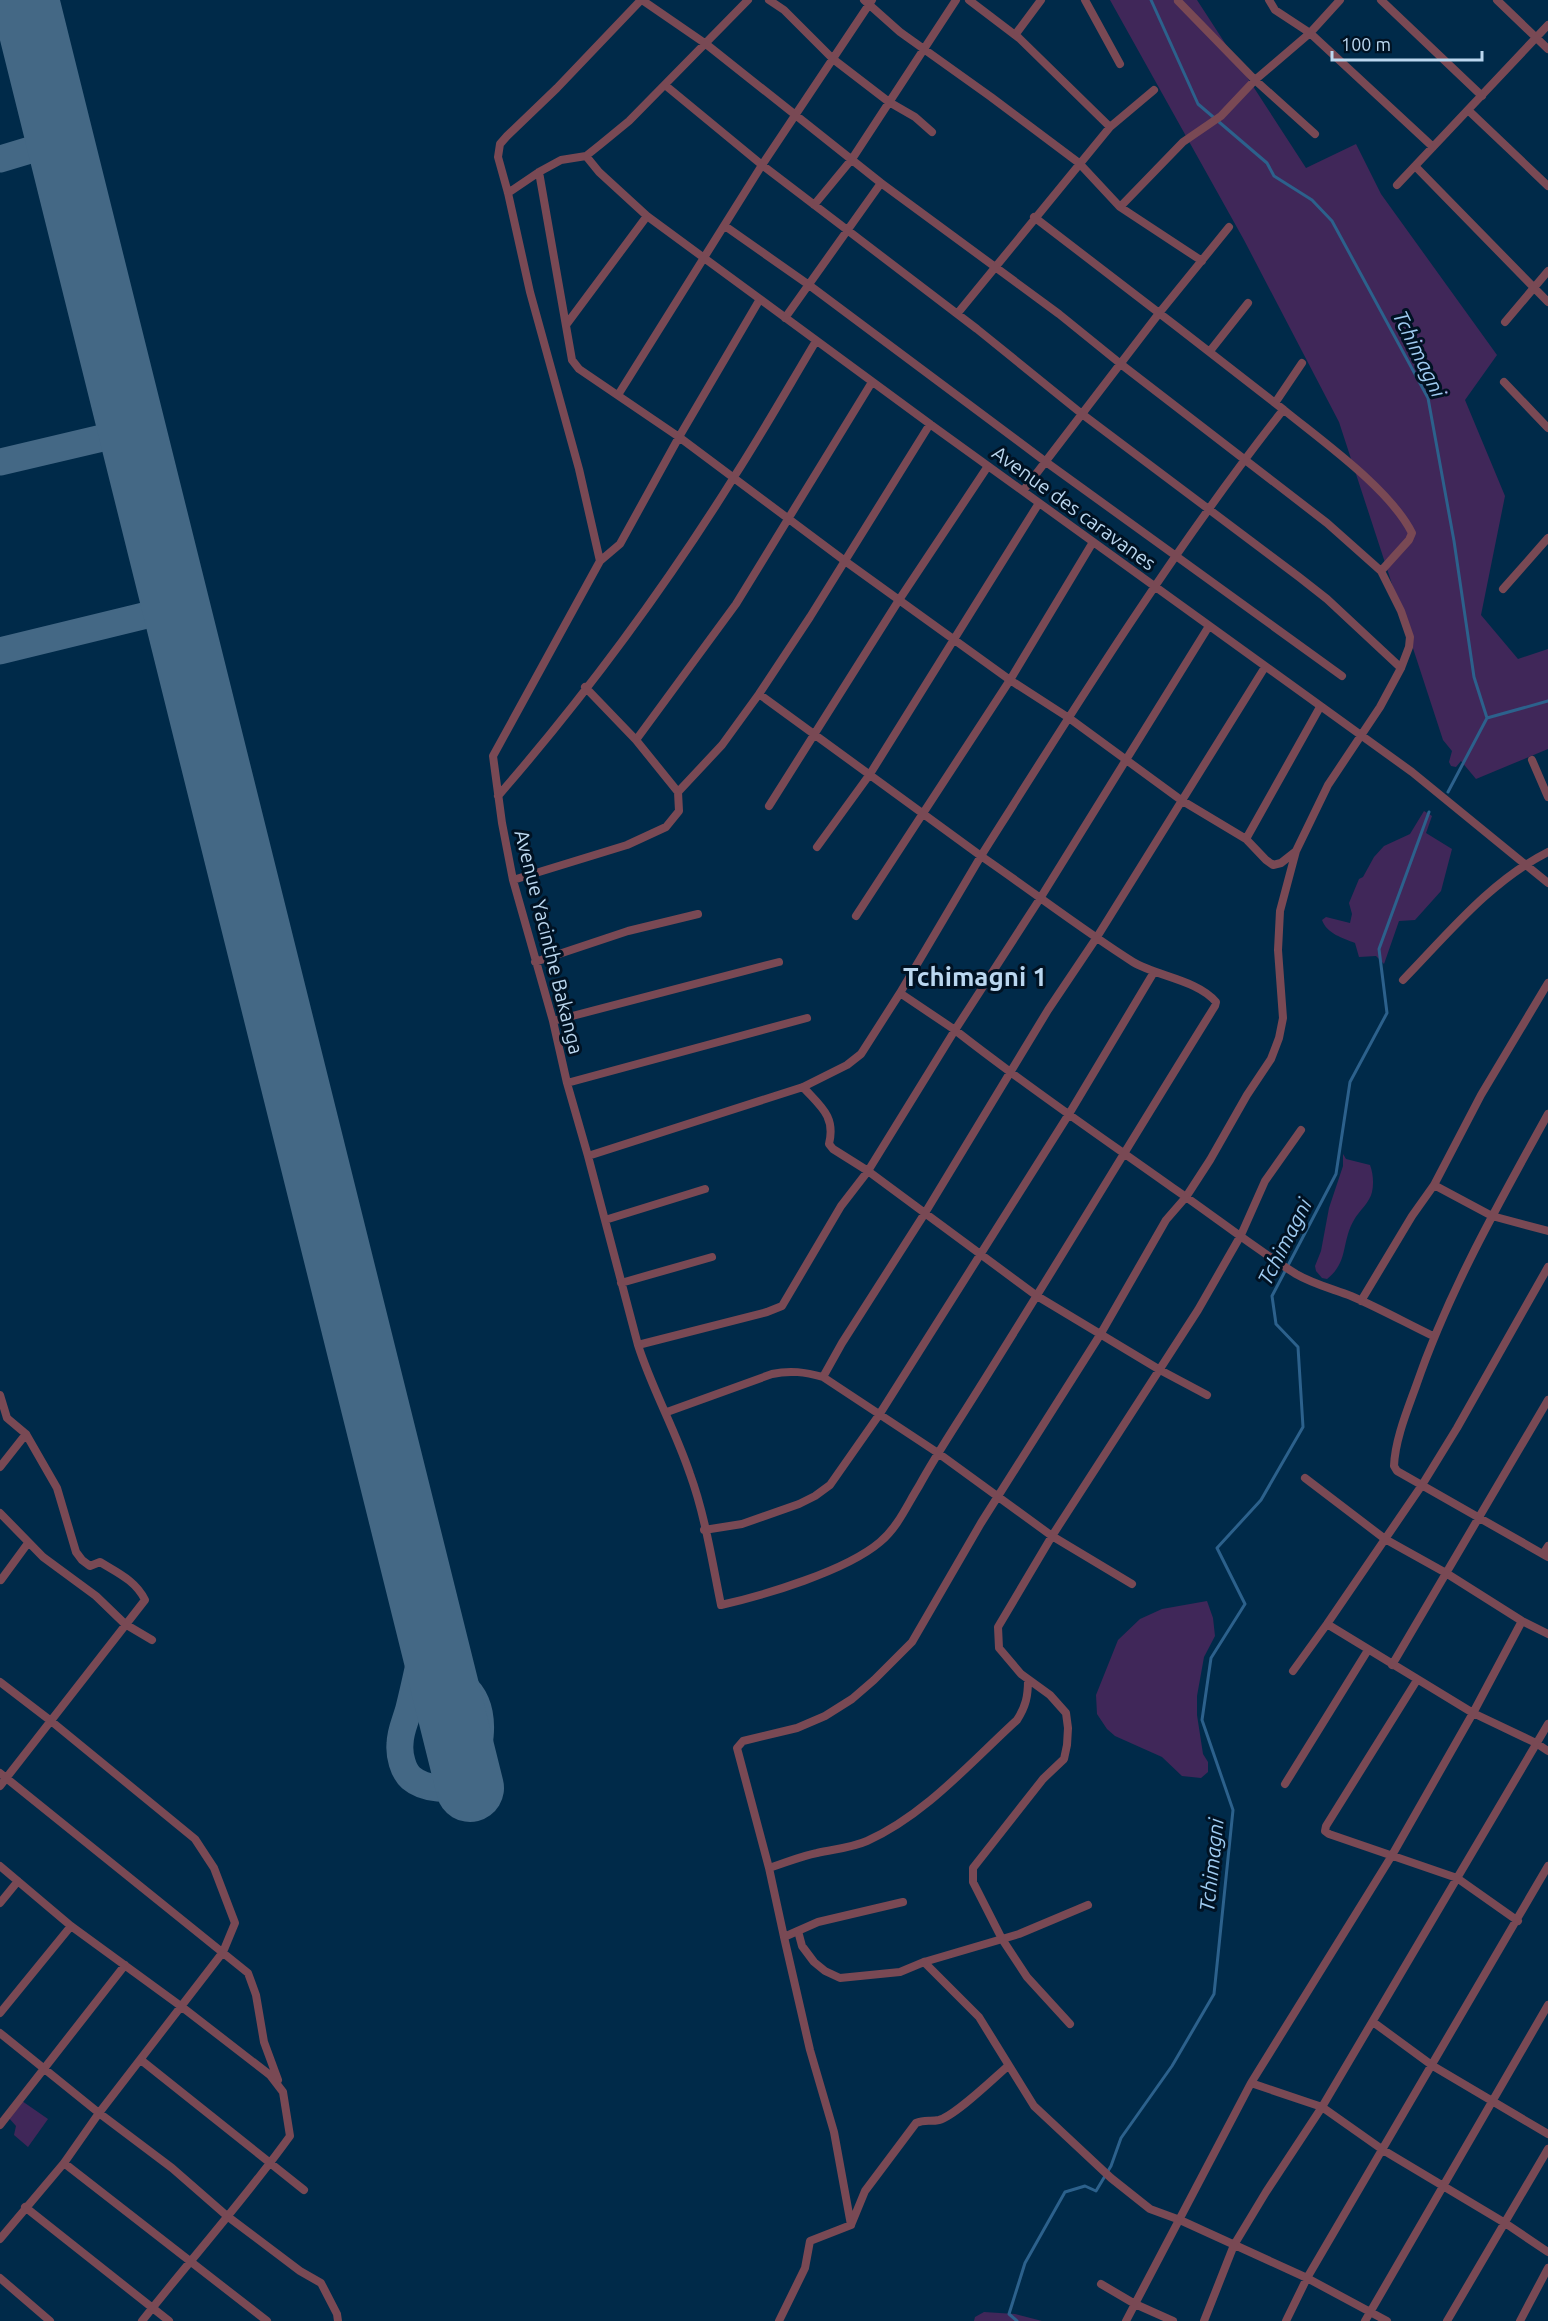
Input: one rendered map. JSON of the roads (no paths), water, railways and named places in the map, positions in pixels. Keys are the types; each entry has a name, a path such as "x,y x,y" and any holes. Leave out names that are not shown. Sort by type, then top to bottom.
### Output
{"street":[{"path":"760,299 679,437 620,544 600,561 579,469 530,292 498,157 500,144 641,0 706,44 881,183 995,266 1327,523 1381,572 1401,611 1410,637 1409,647 1401,668 1380,707 1328,785 1296,851 1280,911 1278,950 1283,1018 1279,1038 1271,1059 1247,1095 1210,1160 1186,1197 1166,1220 1100,1335 998,1496 912,1642 893,1663 852,1699 825,1716 797,1728 738,1744 737,1748 769,1868 810,2050 834,2132 851,2225"},
{"path":"508,193 561,160 585,156 629,121 748,0"},
{"path":"769,0 784,10 833,59 889,102 915,117 932,132"},
{"path":"814,205 852,159 956,0"},
{"path":"969,0 1015,35 1110,127"},
{"path":"1015,35 1041,0"},
{"path":"1085,0 1120,64"},
{"path":"1269,0 1275,10 1310,33 1433,147"},
{"path":"1120,207 1183,142 1221,116 1255,80 1310,33 1340,0"},
{"path":"1381,0 1482,96"},
{"path":"1497,0 1548,49"},
{"path":"618,395 868,1 900,32 992,97 1079,163 1120,207 1202,261"},
{"path":"1178,1 1255,80 1315,134"},
{"path":"1396,185 1548,25"},
{"path":"665,85 762,165 957,314 1082,414 1209,507 1327,599 1401,668"},
{"path":"957,314 1034,217 1110,127 1154,90"},
{"path":"1468,110 1548,186"},
{"name":"Avenue des caravanes","path":"585,156 647,216 930,424 1412,772 1548,883"},
{"path":"1415,166 1548,302"},
{"path":"539,172 575,365 679,437 1010,680 1069,718 1182,800 1246,840 1273,865 1281,863 1296,851"},
{"path":"786,318 881,183"},
{"path":"566,325 647,216"},
{"path":"1034,217 1160,312 1337,452 1383,496 1412,533 1409,540 1381,572"},
{"path":"725,226 1342,676"},
{"path":"1023,491 1122,365 1160,312 1229,227"},
{"path":"1505,322 1548,271"},
{"path":"1210,351 1248,303"},
{"path":"498,796 622,642 734,478 816,341"},
{"path":"1275,403 1302,363"},
{"path":"636,740 736,604 873,382"},
{"path":"1504,382 1548,428"},
{"path":"588,1156 803,1087 847,1065 861,1054 981,856 1154,586 1209,507 1283,410"},
{"path":"678,792 722,745 759,694 930,424"},
{"path":"769,806 899,600 988,466"},
{"path":"817,847 870,774 1040,503"},
{"path":"1503,589 1548,538"},
{"path":"856,916 1010,680 1093,542"},
{"name":"Avenue Yacinthe Bakanga","path":"600,561 493,756 513,880 553,1021 567,1083 638,1345 644,1364 667,1412"},
{"path":"638,1345 775,1310 782,1306 842,1206 868,1172 1209,626"},
{"path":"823,1377 1048,1010 1097,937 1266,667"},
{"path":"513,880 627,845 666,827 679,811 678,792 636,740 585,687"},
{"path":"759,694 981,856 1135,963 1180,980 1216,1002 1037,1296 938,1453 893,1530 872,1549 848,1562 764,1594 721,1605 691,1475 667,1412 772,1374 788,1371 805,1372 823,1377 938,1453 1052,1536 1132,1584"},
{"path":"1246,840 1320,706"},
{"path":"1532,760 1548,797"},
{"path":"1402,980 1486,896 1524,864 1548,852"},
{"path":"535,962 628,932 698,914"},
{"path":"553,1021 779,962"},
{"path":"704,1530 742,1524 816,1496 830,1485 879,1415 1069,1113 1154,972"},
{"path":"1361,1301 1412,1216 1434,1185 1480,1095 1548,983"},
{"path":"900,993 1298,1276 1361,1301 1433,1336"},
{"path":"567,1083 807,1018"},
{"path":"803,1087 827,1114 831,1122 832,1133 829,1144 833,1149 868,1172 1037,1296 1160,1370 1207,1395"},
{"path":"1548,1114 1461,1275 1433,1336 1409,1405 1394,1459 1397,1471 1545,1555 1548,1545"},
{"path":"1070,2024 1027,1977 1002,1939 973,1882 973,1868 1036,1787 1064,1759 1068,1745 1066,1713 1050,1695 1028,1680 999,1648 998,1627 1052,1536 1160,1370 1241,1235 1265,1181 1301,1130"},
{"path":"1434,1185 1492,1216 1548,1231"},
{"path":"604,1220 705,1189"},
{"path":"621,1283 712,1257"},
{"path":"1293,1671 1328,1624 1422,1485 1548,1267"},
{"path":"0,1395 7,1418"},
{"path":"1392,1665 1548,1400"},
{"path":"0,1412 26,1434 57,1488 76,1552 81,1560 90,1566 100,1562 139,1588 145,1600 51,1720 3,1776 0,1786"},
{"path":"0,1467 26,1434"},
{"path":"1305,1478 1385,1539 1446,1573 1522,1621 1548,1634"},
{"path":"0,1514 43,1557 96,1596 125,1624 152,1640"},
{"path":"1,1580 28,1543"},
{"path":"1126,2321 1251,2083 1391,1857 1473,1713 1522,1621"},
{"path":"1328,1624 1473,1713 1548,1751"},
{"path":"1285,1784 1368,1650"},
{"path":"769,1868 814,1853 850,1847 867,1841 905,1818 938,1792 1017,1719 1025,1708 1028,1680"},
{"path":"1417,1680 1325,1831 1391,1857 1457,1878 1518,1920"},
{"path":"0,1682 51,1720 195,1839 214,1868 235,1923 223,1952 182,2007 99,2113 64,2163 0,2238"},
{"path":"1204,2321 1234,2245 1322,2107 1548,1724"},
{"path":"3,1776 248,1973 256,1995 264,2042 283,2092 290,2136 191,2263 169,2286 142,2321"},
{"path":"0,1866 71,1926 270,2075 283,2092"},
{"path":"1286,2321 1307,2278 1548,1866"},
{"path":"0,1903 18,1881"},
{"path":"784,1937 818,1922 903,1902"},
{"path":"798,1931 802,1946 814,1962 825,1971 840,1978 900,1972 924,1962 1002,1939 1088,1905"},
{"path":"0,2013 71,1926"},
{"path":"924,1962 979,2018 1034,2106 1111,2178 1150,2209 1180,2220 1307,2278 1387,2321"},
{"path":"2,2119 125,1965"},
{"path":"1365,2321 1548,2005"},
{"path":"1373,2022 1433,2066 1548,2134"},
{"path":"0,2033 99,2113 172,2168 227,2216 300,2271 321,2283 337,2314 338,2321"},
{"path":"141,2060 304,2190"},
{"path":"779,2321 805,2268 810,2241 851,2225 865,2191 916,2123 925,2119 938,2121 950,2115 1008,2066"},
{"path":"1251,2083 1322,2107 1383,2150 1505,2223 1548,2252"},
{"path":"1447,2321 1548,2149"},
{"path":"64,2163 267,2321"},
{"path":"25,2207 169,2321"},
{"path":"1520,2321 1544,2284 1548,2268"},
{"path":"0,2278 50,2321"},
{"path":"1101,2284 1135,2304 1173,2321"}],"waterway":[{"name":"Tchimagni","path":"1151,0 1198,104 1267,163 1274,176 1312,200 1332,221 1428,398 1454,541 1474,677 1487,718 1448,792"},
{"path":"1487,718 1548,701"},
{"name":"Tchimagni","path":"1017,2321 1009,2314 1025,2263 1065,2192 1085,2186 1096,2191 1111,2166 1121,2138 1172,2066 1214,1994 1233,1810 1202,1720 1211,1658 1245,1604 1217,1548 1261,1500 1303,1427 1298,1347 1276,1324 1272,1296 1336,1174 1350,1082 1387,1013 1379,949 1429,812"}],"district":[{"name":"Tchimagni 1","path":"975,977"}]}
